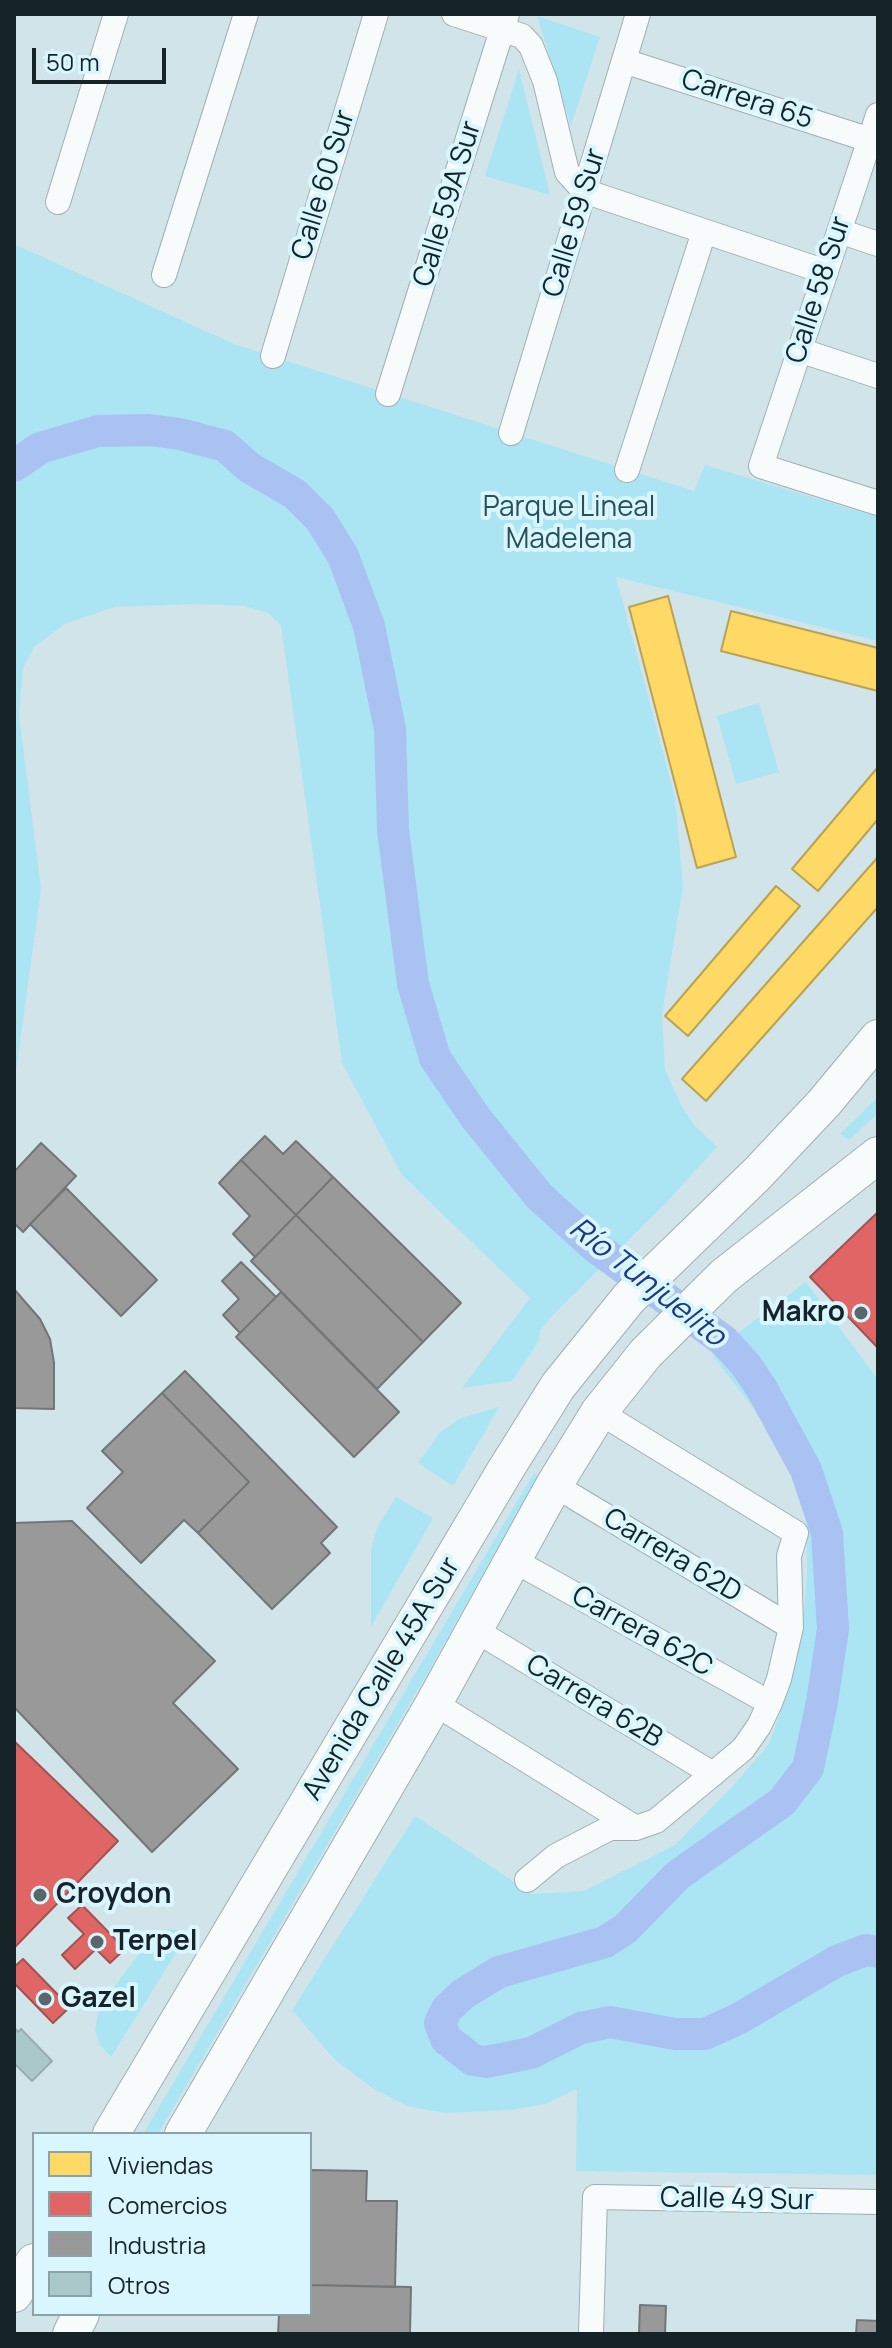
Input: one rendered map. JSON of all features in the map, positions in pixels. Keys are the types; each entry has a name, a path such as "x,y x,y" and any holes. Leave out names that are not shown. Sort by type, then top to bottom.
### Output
{"highway":[{"name":"Avenida Calle 45A Sur","path":"112,2132 558,1386 629,1298 757,1174 824,1103 878,1038"},
{"name":"Avenida Calle 45A Sur","path":"184,2132 434,1703 554,1485 622,1379 724,1276 878,1155"},
{"path":"14,2294 32,2265"},
{"path":"71,2334 80,2316"}],"street":[{"path":"58,202 116,14"},
{"path":"164,275 246,14"},
{"name":"Calle 60 Sur","path":"273,356 376,14"},
{"path":"454,14 505,22 522,36 538,60 567,172 584,191 826,272"},
{"name":"Calle 59 Sur","path":"511,433 638,14"},
{"name":"Calle 59A Sur","path":"388,394 505,22"},
{"name":"Carrera 65","path":"624,61 870,140"},
{"name":"Calle 58 Sur","path":"878,115 761,466 878,503"},
{"path":"839,231 878,244"},
{"path":"627,470 704,232"},
{"path":"799,350 878,376"},
{"path":"527,1880 556,1856 585,1839 610,1828 636,1828 656,1821 743,1749 770,1703 791,1627 789,1556 796,1533 599,1412"},
{"name":"Carrera 62D","path":"554,1485 791,1627"},
{"name":"Carrera 62C","path":"513,1560 770,1703"},
{"name":"Carrera 62B","path":"475,1630 713,1774"},
{"path":"434,1703 636,1828"},
{"name":"Calle 49 Sur","path":"591,2334 595,2197 878,2202"}],"green space":[{"path":"537,16 600,37 571,126"},
{"path":"519,69 550,195 485,176"},
{"name":"Parque Lineal Madelena","path":"14,244 234,344 694,491 705,465 878,517 878,641 616,577 675,797 683,887 662,1014 665,1070 694,1125 717,1147 665,1204 552,1316 540,1330 539,1341 512,1381 462,1388 530,1298 402,1175 342,1063 281,625 266,612 244,606 201,604 115,607 66,623 34,647 23,668 19,715 41,889 14,1087"},
{"path":"759,703 779,772 736,784 717,716"},
{"path":"878,1097 878,1113 849,1140 840,1134"},
{"path":"806,1282 878,1380 878,2175 576,2171 577,2089 545,2104 511,2110 446,2113 407,2106 374,2089 335,2060 292,2010 415,1816 532,1894 584,1891 675,1845 769,1744 802,1638 807,1521 790,1471 760,1417 711,1353"},
{"path":"499,1407 453,1486 418,1463 440,1432 461,1418"},
{"path":"534,1473 538,1476 427,1674 159,2132 144,2132"},
{"path":"396,1497 433,1518 371,1627 371,1550 377,1528"},
{"path":"168,1929 189,1932 111,2057 100,2045 95,2030 98,2013 150,1939"}],"building: Viviendas":[{"path":"668,596 736,857 697,868 629,607"},
{"path":"731,611 878,648 878,691 721,651"},
{"path":"878,767 878,819 818,891 792,869"},
{"path":"878,857 878,907 706,1101 682,1079"},
{"path":"776,886 800,906 688,1036 665,1016"}],"building: Comercios":[{"name":"Makro","path":"878,1212 878,1348 810,1277"},
{"name":"Croydon","path":"14,1741 118,1841 14,1948"},
{"name":"Terpel","path":"82,1905 125,1949 110,1963 96,1949 75,1969 62,1955 84,1934 68,1918"},
{"name":"Gazel","path":"23,1959 70,2007 53,2023 14,1983 14,1967"}],"building: Industria":[{"path":"265,1136 283,1154 296,1141 333,1177 296,1215 241,1160"},
{"path":"41,1143 76,1176 23,1232 14,1223 14,1172"},
{"path":"241,1160 296,1215 255,1257 233,1234 250,1216 219,1183"},
{"path":"333,1177 461,1303 423,1342 296,1215"},
{"path":"66,1188 157,1280 121,1316 30,1224"},
{"path":"296,1215 423,1342 377,1389 251,1261"},
{"path":"241,1262 276,1297 240,1333 223,1315 239,1299 222,1281"},
{"path":"14,1289 40,1319 50,1339 54,1363 54,1409 14,1408"},
{"path":"281,1292 399,1412 354,1457 236,1337"},
{"path":"185,1371 337,1527 321,1543 330,1553 272,1609 198,1533 249,1482 162,1393"},
{"path":"162,1393 249,1482 198,1533 184,1520 141,1563 87,1508 123,1472 102,1451"},
{"path":"72,1521 215,1661 173,1703 238,1769 152,1852 14,1707 14,1523"},
{"path":"312,2170 367,2171 366,2201 397,2201 395,2287 312,2285"},
{"path":"312,2285 411,2287 410,2334 278,2334 279,2316 312,2316"},
{"path":"640,2305 666,2306 665,2334 639,2334"},
{"path":"857,2320 878,2321 878,2334 856,2334"}],"building: Otros":[{"path":"14,2027 18,2032 21,2029 52,2061 32,2081 14,2063"}],"waterway":[{"name":"Río Tunjuelito","path":"14,466 40,448 98,431 149,430 180,434 225,446 250,468 295,494 320,519 343,556 369,626 390,729 393,830 413,984 435,1058 475,1117 539,1196 594,1246 724,1341 746,1365 806,1470 827,1533 833,1629 808,1768 782,1802 678,1875 625,1929 605,1942 499,1972 463,1994 447,2009 440,2023 446,2039 473,2060 486,2062 531,2053 581,2028 610,2022 675,2034 705,2034 738,2019 837,1961 866,1950 878,1952"}],"place":[{"name":"Makro","path":"861,1313"},
{"name":"Croydon","path":"40,1895"},
{"name":"Terpel","path":"97,1942"},
{"name":"Gazel","path":"45,1999"}]}
